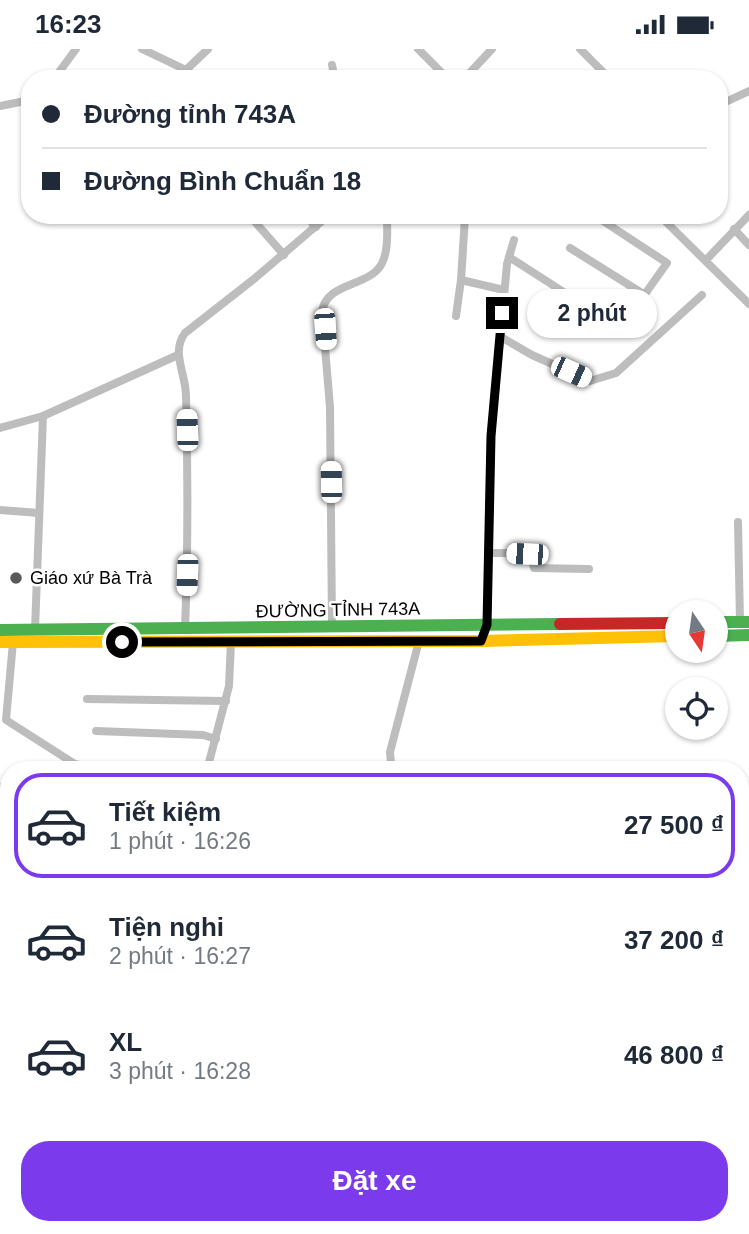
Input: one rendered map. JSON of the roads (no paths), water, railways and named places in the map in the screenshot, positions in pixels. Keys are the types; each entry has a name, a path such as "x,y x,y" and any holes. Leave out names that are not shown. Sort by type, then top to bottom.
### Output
{"main road":[{"name":"ĐƯỜNG TỈNH 743A","path":"0,630 665,623"},
{"path":"728,636 749,635"},
{"name":"ĐƯỜNG TỈNH 743A","path":"7,642 481,641 665,636"}],"street":[{"path":"61,70 76,49"},
{"path":"142,49 186,70 208,49"},
{"path":"418,49 439,70"},
{"path":"472,70 492,49"},
{"path":"580,49 601,70"},
{"path":"332,65 333,70"},
{"path":"728,101 749,91"},
{"path":"0,106 21,102"},
{"path":"706,260 749,215"},
{"path":"257,224 284,255"},
{"path":"313,224 316,227"},
{"path":"185,629 186,378 178,355 179,342 185,333 320,224"},
{"path":"332,627 330,407 323,305 332,293 368,276 382,265 387,224"},
{"path":"456,316 465,224"},
{"path":"509,257 615,325 624,325 667,263 608,224"},
{"path":"668,224 749,304"},
{"path":"734,229 749,245"},
{"path":"481,641 487,625 490,445 504,290 514,240"},
{"path":"570,248 645,295"},
{"path":"461,280 504,290"},
{"path":"501,337 532,355 590,381 600,379 616,373 702,295"},
{"path":"0,428 43,416 178,355"},
{"path":"35,630 43,416"},
{"path":"0,510 39,513"},
{"path":"738,522 745,622"},
{"path":"489,553 527,554 531,557 534,568 589,569"},
{"path":"391,761 389,757 419,641"},
{"path":"7,642 6,720 70,761"},
{"path":"210,761 226,701 231,642"},
{"path":"87,699 226,701"},
{"path":"96,731 203,735 216,739"}],"place":[{"name":"Giáo xứ Bà Trà","path":"16,578"}]}
